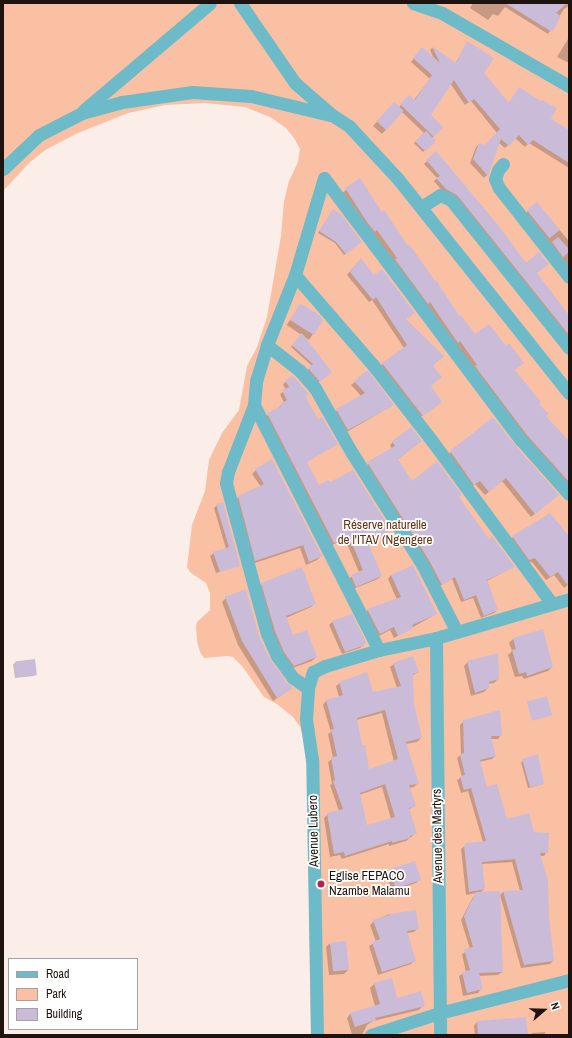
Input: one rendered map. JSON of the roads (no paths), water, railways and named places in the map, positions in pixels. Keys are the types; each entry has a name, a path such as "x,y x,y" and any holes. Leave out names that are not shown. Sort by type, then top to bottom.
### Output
{"street":[{"path":"82,113 210,3"},
{"path":"240,3 295,83 332,115 350,126 398,179 569,393"},
{"path":"420,4 442,12 569,86"},
{"path":"3,169 39,135 82,113 122,102 192,92 250,96 332,115"},
{"path":"503,164 498,170 495,179 499,188 569,277"},
{"path":"308,693 293,678 277,656 267,634 226,483 228,472 254,405 256,381 267,345 295,275 324,178 520,440 569,494"},
{"path":"421,207 440,195 451,200 569,348"},
{"path":"295,275 373,365 432,441 552,604"},
{"path":"267,345 300,371 315,388 352,452 422,564 457,632"},
{"path":"254,405 379,650 436,638 569,598"},
{"name":"Avenue des Martyrs","path":"436,638 440,1035"},
{"name":"Avenue Lubero","path":"317,1035 312,760 306,719 308,693 313,672 325,666 379,650"},
{"path":"371,1035 439,1013 569,980"}],"place":[{"name":"Eglise FEPACO Nzambe Malamu","path":"321,884"}],"park label":[{"name":"Réserve naturelle de l'ITAV (Ngengere","path":"385,534"}]}
